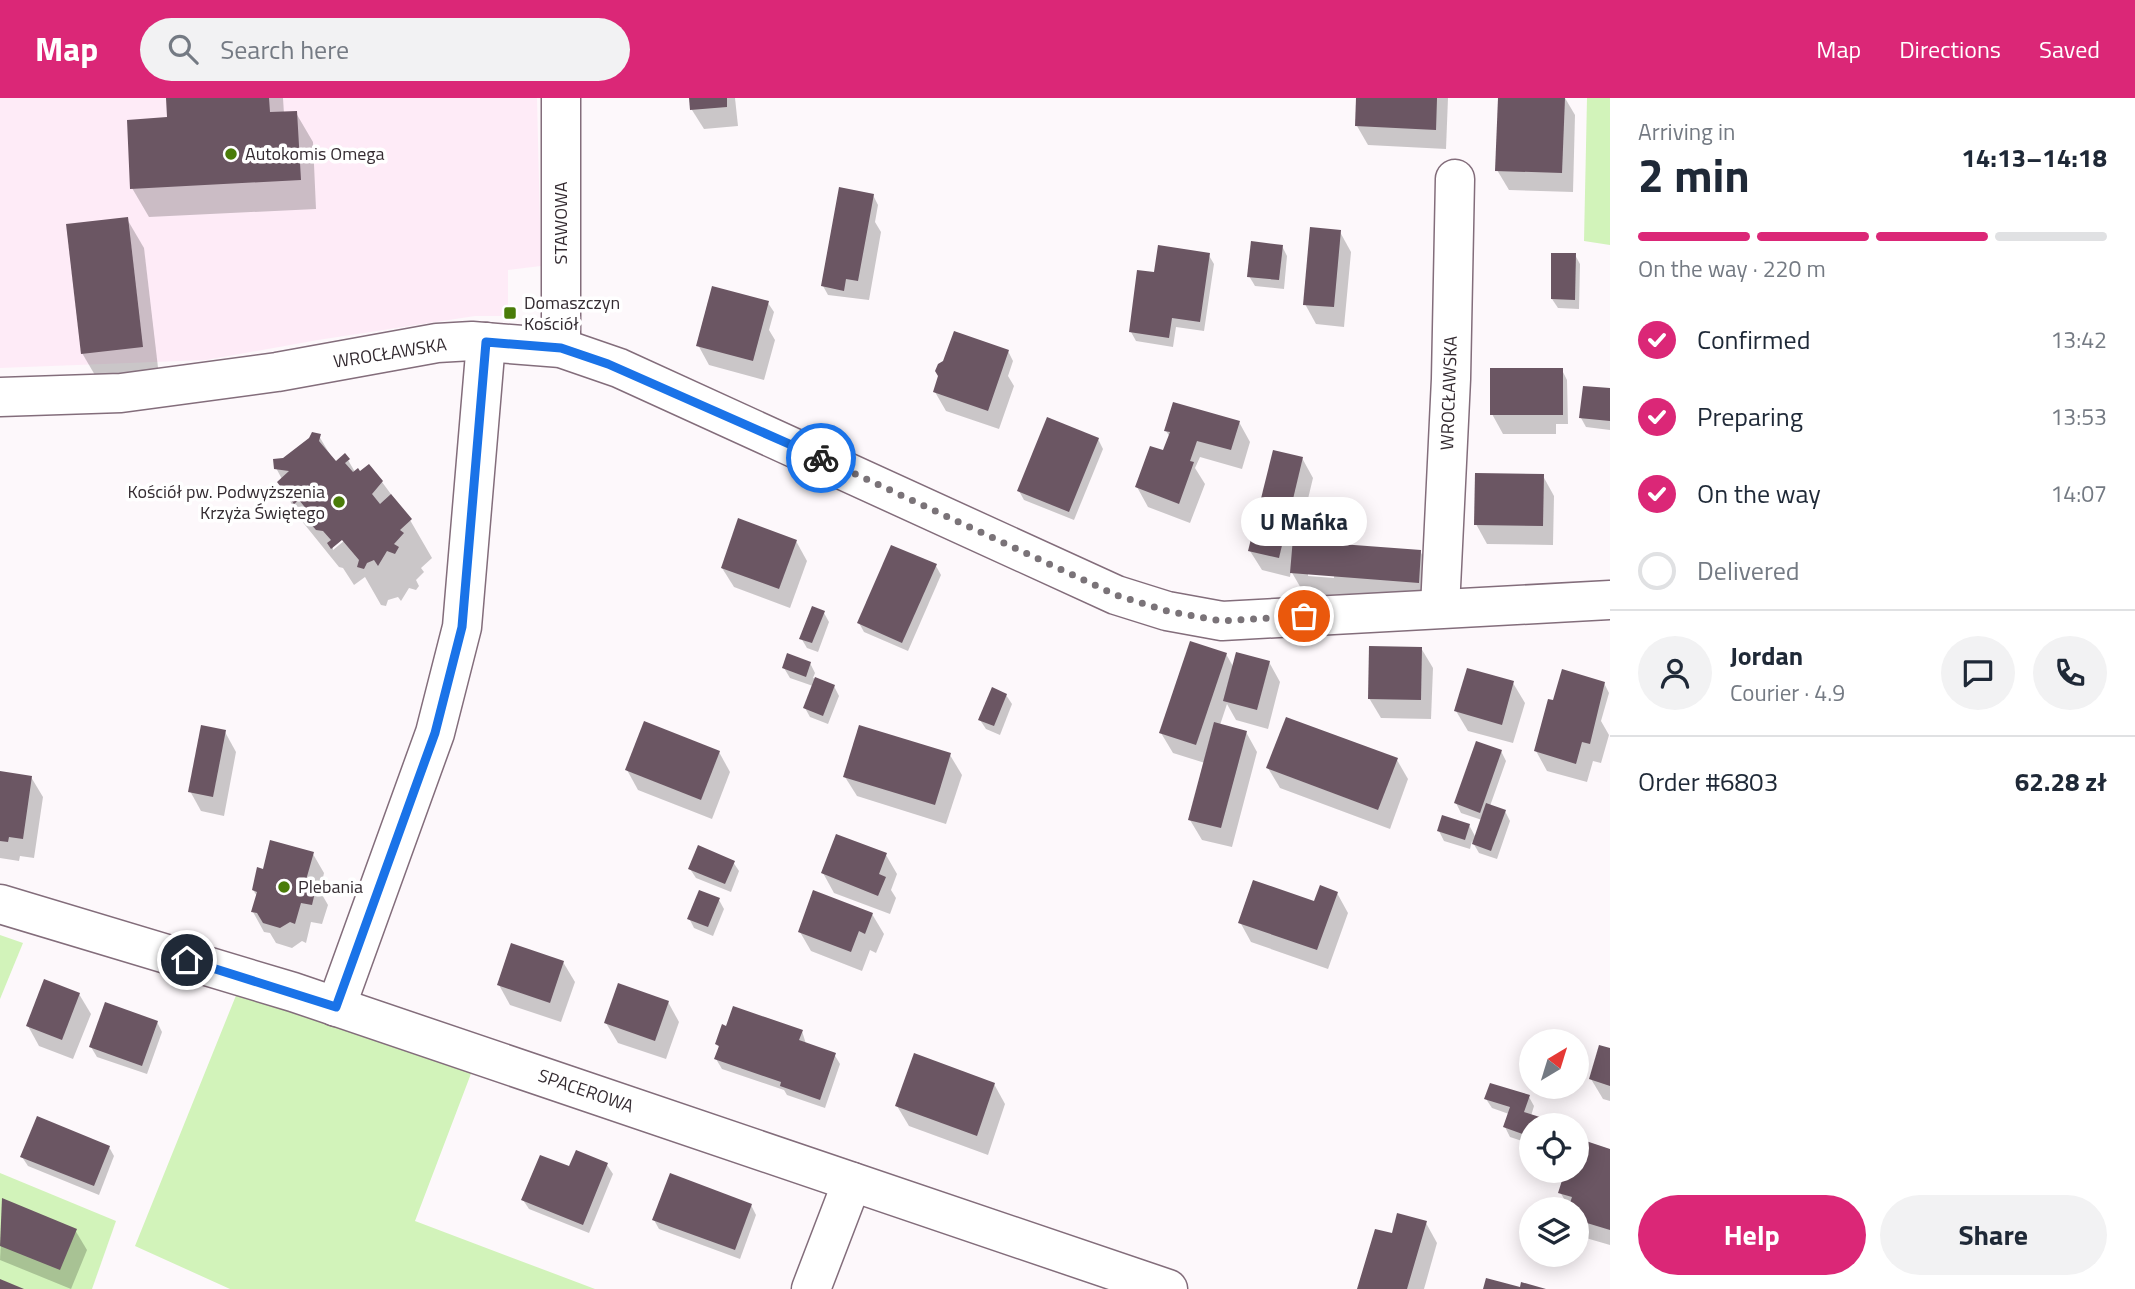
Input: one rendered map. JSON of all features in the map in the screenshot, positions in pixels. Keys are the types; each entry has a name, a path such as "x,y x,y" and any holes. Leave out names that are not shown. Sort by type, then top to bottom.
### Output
{"street":[{"name":"STAWOWA","path":"561,98 561,348"},
{"name":"WROCŁAWSKA","path":"1440,608 1455,179"},
{"name":"WROCŁAWSKA","path":"0,397 121,393 277,372 437,343 486,342 561,348 632,373 1116,595 1167,611 1222,621 1610,600"},
{"path":"336,1007 435,733 462,627 486,342"},
{"name":"SPACEROWA","path":"0,904 336,1007 852,1182 1081,1275 1168,1289"},
{"path":"811,1289 852,1182"}],"shaded area":[{"path":"0,98 537,98 541,266 508,270 508,316 475,316 206,360 0,368"}],"green space":[{"path":"1587,98 1610,98 1610,245 1584,241"},
{"path":"0,935 23,943 0,999"},
{"path":"237,993 472,1071 415,1221 595,1289 230,1289 135,1246"},
{"path":"0,1173 116,1221 92,1289 0,1289"}],"building":[{"path":"166,98 269,98 270,112 297,111 301,180 130,189 127,120 167,117"},
{"path":"689,98 727,98 727,107 690,110"},
{"path":"1356,98 1437,98 1436,130 1355,126"},
{"path":"1498,98 1565,98 1562,173 1495,171"},
{"path":"839,187 874,194 858,281 846,279 844,291 821,286"},
{"path":"128,217 143,347 81,354 66,224"},
{"path":"1310,227 1341,230 1334,307 1303,305"},
{"path":"1251,241 1283,245 1279,280 1247,277"},
{"path":"1158,245 1210,253 1200,322 1172,318 1169,338 1129,332 1137,270 1154,272"},
{"path":"1551,253 1576,253 1575,300 1551,299"},
{"path":"712,286 769,301 753,361 696,346"},
{"path":"954,331 1009,350 988,411 933,392 938,376 935,371 943,361"},
{"path":"1490,368 1563,368 1563,415 1490,415"},
{"path":"1583,386 1610,388 1610,421 1579,418"},
{"path":"1173,402 1240,421 1231,450 1197,441 1190,461 1194,462 1179,504 1135,487 1150,446 1163,450 1170,432 1164,431"},
{"path":"1047,417 1099,438 1069,512 1017,491"},
{"name":"Kościół pw. Podwyższenia Krzyża Świętego","path":"312,432 321,434 319,441 336,461 345,453 350,459 345,463 353,472 358,468 360,471 369,464 383,481 372,494 380,504 391,494 412,519 400,530 404,533 394,544 399,547 395,554 387,551 378,566 374,560 367,563 364,569 357,567 359,560 342,540 331,549 327,543 331,540 323,531 316,530 304,516 308,511 299,500 294,504 277,482 289,471 274,469 273,459 283,458 309,438"},
{"path":"1273,450 1303,457 1279,558 1248,551"},
{"path":"1475,473 1544,474 1543,526 1474,525"},
{"path":"738,518 797,540 779,589 721,568"},
{"path":"1294,526 1329,529 1327,543 1421,550 1419,583 1290,573"},
{"path":"891,545 937,564 902,643 857,623"},
{"path":"812,606 825,611 812,643 799,639"},
{"path":"1190,641 1227,653 1196,745 1159,733"},
{"path":"1369,646 1422,647 1421,700 1368,699"},
{"path":"1236,652 1270,661 1257,710 1223,701"},
{"path":"787,653 811,662 806,677 782,668"},
{"path":"1467,668 1514,681 1502,725 1454,711"},
{"path":"1562,669 1605,682 1590,744 1582,742 1576,764 1534,751 1548,699 1553,700"},
{"path":"815,677 835,685 823,716 803,708"},
{"path":"992,687 1007,694 994,726 978,720"},
{"path":"1286,717 1398,758 1378,810 1266,768"},
{"path":"644,721 720,751 701,800 625,770"},
{"path":"1214,722 1247,731 1221,828 1188,820"},
{"path":"201,725 226,730 213,797 188,792"},
{"path":"859,725 951,753 935,805 843,777"},
{"path":"1476,741 1502,750 1480,813 1454,803"},
{"path":"0,771 32,776 23,839 9,837 8,842 0,841"},
{"path":"1486,803 1506,810 1491,851 1472,844"},
{"path":"1442,815 1470,824 1465,840 1437,831"},
{"path":"836,834 887,853 879,874 886,877 878,896 821,873"},
{"name":"Plebania","path":"270,840 314,852 306,880 317,884 312,905 301,903 295,924 290,922 280,928 263,923 257,913 251,912 257,892 252,890 257,867 263,869"},
{"path":"698,845 735,861 725,884 688,869"},
{"path":"1253,880 1314,901 1320,885 1338,892 1317,950 1238,923"},
{"path":"699,890 720,898 708,927 687,919"},
{"path":"813,890 873,913 865,934 859,931 851,952 798,932"},
{"path":"511,943 564,961 550,1003 497,985"},
{"path":"44,979 80,993 62,1040 26,1026"},
{"path":"618,983 669,1001 655,1041 604,1023"},
{"path":"105,1002 158,1021 142,1066 89,1047"},
{"path":"733,1006 803,1030 799,1040 836,1053 820,1100 780,1086 781,1082 714,1059 719,1046 715,1044 722,1024 726,1026"},
{"path":"1599,1045 1610,1048 1610,1086 1589,1079"},
{"path":"914,1053 995,1083 977,1136 895,1106"},
{"path":"1490,1083 1519,1092 1519,1099 1529,1099 1524,1112 1527,1113 1519,1113 1519,1133 1503,1127 1510,1107 1484,1099"},
{"path":"37,1116 110,1146 94,1186 20,1157"},
{"path":"1589,1142 1610,1149 1610,1230 1589,1224 1589,1197 1572,1197 1558,1193 1561,1183 1589,1183"},
{"path":"576,1150 608,1163 583,1225 521,1200 540,1155 569,1166"},
{"path":"670,1173 752,1204 735,1250 652,1220"},
{"path":"2,1198 77,1229 60,1270 0,1246"},
{"path":"1397,1213 1427,1221 1407,1289 1357,1289 1375,1229 1392,1233"},
{"path":"1486,1278 1520,1287 1521,1282 1546,1289 1483,1289"},
{"path":"0,1279 24,1289 0,1289"}],"way so far":[{"path":"821,458 1116,595 1167,611 1222,621 1304,616"}],"place":[{"name":"Autokomis Omega","path":"231,154"},
{"name":"Domaszczyn Kościół","path":"510,313"},
{"name":"Kościół pw. Podwyższenia Krzyża Świętego","path":"339,502"},
{"name":"U Mańka","path":"1304,616"},
{"name":"Plebania","path":"284,887"}],"route":[{"path":"187,960 336,1007 435,733 462,627 486,342 561,348 608,364 821,458"}]}
